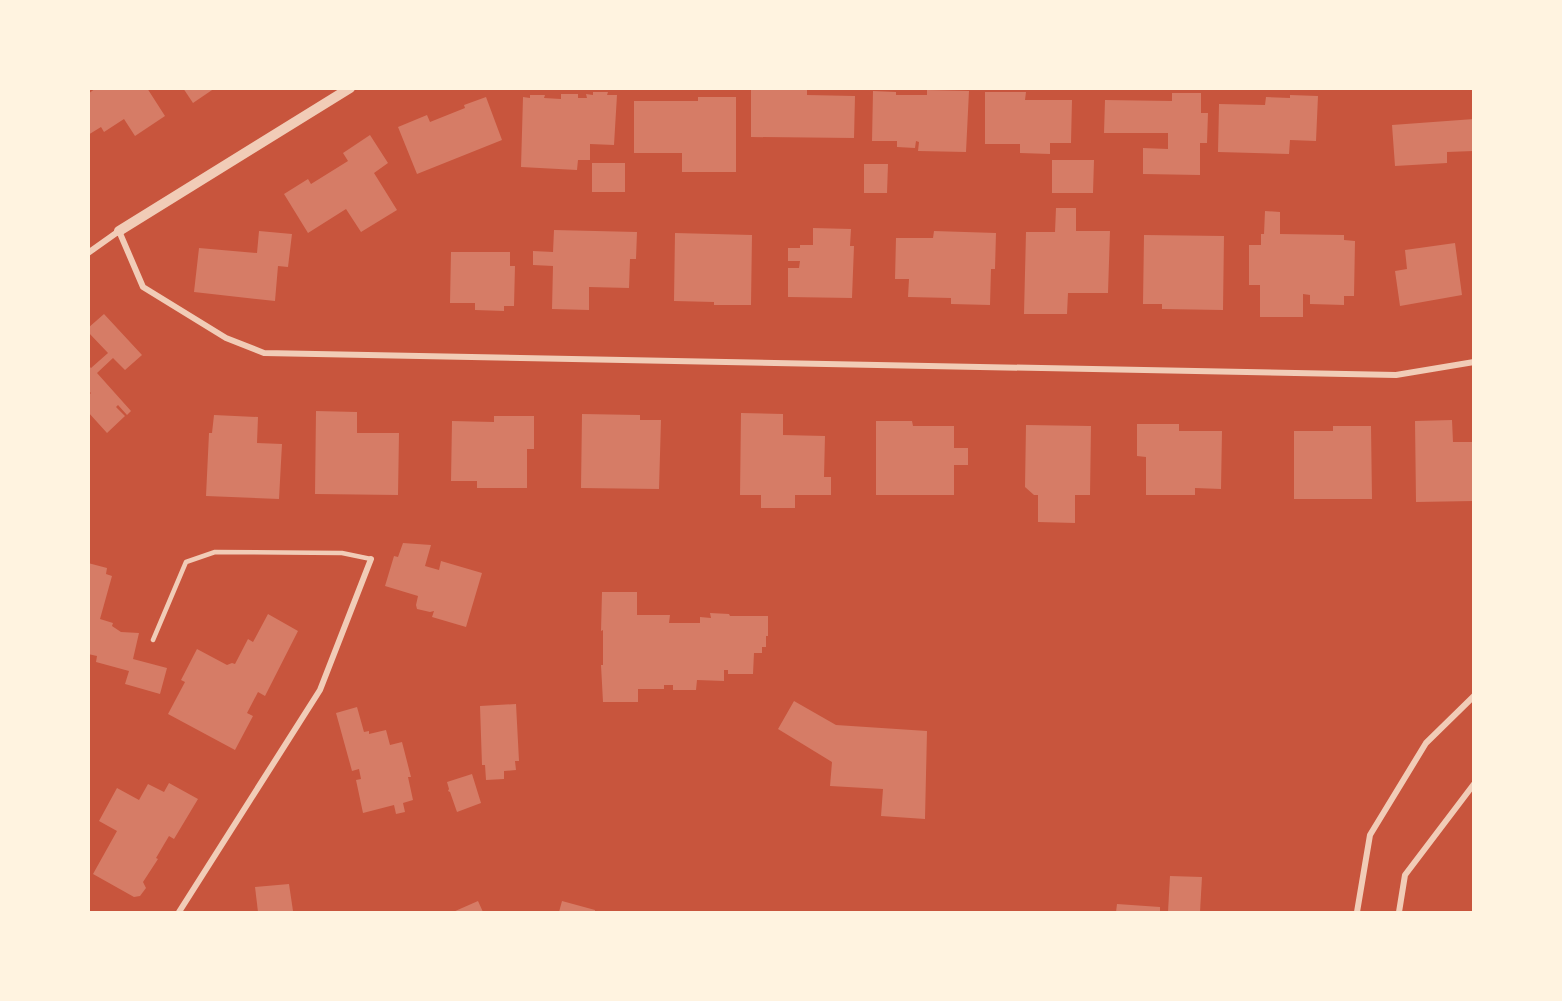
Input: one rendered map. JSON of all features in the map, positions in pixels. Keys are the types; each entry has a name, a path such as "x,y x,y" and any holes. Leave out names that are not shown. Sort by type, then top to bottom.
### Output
{"street":[{"path":"88,253 119,231 350,88"},
{"path":"119,231 143,287 226,338 264,353 1396,375 1473,362"},
{"path":"180,912 320,690 371,559"},
{"path":"1357,912 1370,835 1426,743 1473,696"},
{"path":"1399,912 1405,875 1473,784"}],"lane":[{"path":"153,640 186,562 215,552 342,554 371,559"}],"building":[{"path":"96,88 147,88 165,116 135,136 124,119 104,132 101,127 88,135 88,94"},
{"path":"183,88 215,88 193,103"},
{"path":"751,89 807,90 807,95 855,96 854,138 751,137"},
{"path":"927,90 969,91 966,152 918,151 919,142 916,141 915,148 897,147 897,141 872,141 873,91 896,92 896,95 927,95"},
{"path":"593,92 608,92 607,95 617,95 614,145 590,144 590,160 578,160 577,170 521,167 523,97 545,95 544,98 561,99 561,94 578,94 578,98 587,98 586,94 593,95"},
{"path":"985,92 1026,92 1025,100 1072,100 1071,143 1050,143 1050,154 1020,153 1020,144 985,144"},
{"path":"1172,93 1201,93 1201,113 1208,113 1207,143 1200,143 1200,175 1143,174 1143,148 1168,149 1168,133 1104,133 1105,100 1172,101"},
{"path":"1290,95 1318,96 1316,141 1290,140 1289,154 1218,152 1219,104 1265,105 1266,97 1290,98"},
{"path":"486,97 502,140 417,174 398,127 427,115 430,122"},
{"path":"698,97 736,97 736,172 682,172 682,153 634,153 634,101 698,101"},
{"path":"1474,119 1474,151 1447,152 1447,163 1395,166 1392,125"},
{"path":"370,135 388,163 374,173 397,210 361,232 346,209 308,233 284,194 308,179 311,184 348,161 343,153"},
{"path":"1052,160 1094,160 1093,193 1052,193"},
{"path":"592,163 625,163 625,192 592,192"},
{"path":"864,164 888,164 887,193 864,193"},
{"path":"1056,208 1076,208 1076,231 1110,231 1108,293 1068,293 1067,314 1024,314 1026,232 1055,232"},
{"path":"1265,211 1280,212 1280,234 1344,235 1344,240 1355,241 1354,296 1344,296 1344,305 1310,304 1310,295 1303,294 1303,317 1260,317 1260,285 1249,285 1249,245 1261,245"},
{"path":"813,228 851,229 850,246 854,246 852,298 788,297 788,268 799,268 800,261 788,261 788,248 813,245"},
{"path":"554,230 637,232 636,259 630,259 629,288 589,287 589,310 552,309 553,266 533,265 533,251 553,252"},
{"path":"259,231 292,234 288,267 278,266 275,301 194,292 199,248 257,253"},
{"path":"934,231 996,233 995,269 991,269 990,305 951,304 951,298 908,297 909,279 895,279 896,238 933,238"},
{"path":"675,233 752,235 751,305 714,305 714,302 674,301"},
{"path":"1144,235 1224,236 1223,310 1162,309 1162,304 1143,304"},
{"path":"1455,243 1462,295 1400,306 1395,271 1407,269 1405,250"},
{"path":"451,252 510,252 510,266 515,266 514,306 504,306 504,311 475,310 475,303 450,303"},
{"path":"104,314 142,355 125,370 113,358 97,373 131,411 127,415 118,405 116,407 125,416 107,433 88,412 88,396 91,393 88,390 88,365 91,368 108,353 88,332 88,328"},
{"path":"316,411 357,412 357,433 399,433 398,495 315,494"},
{"path":"741,413 783,414 783,435 825,436 824,477 831,477 831,495 795,495 795,508 761,508 761,495 740,495"},
{"path":"582,414 640,415 640,420 661,420 659,489 581,488"},
{"path":"214,415 258,417 257,443 282,444 279,499 206,496 209,433 212,433"},
{"path":"494,416 534,416 534,449 527,449 527,488 477,488 477,481 451,481 452,421 494,422"},
{"path":"1452,420 1453,442 1474,442 1474,501 1416,502 1415,421"},
{"path":"876,421 912,421 913,426 954,426 954,448 968,448 968,465 954,465 954,495 876,495"},
{"path":"1137,424 1179,424 1179,431 1222,431 1221,489 1195,488 1195,495 1146,495 1146,457 1137,456"},
{"path":"1026,425 1091,426 1090,495 1075,495 1075,523 1038,522 1038,495 1034,495 1025,487"},
{"path":"1333,426 1371,426 1372,499 1294,499 1294,431 1333,431"},
{"path":"403,543 431,545 425,566 439,570 441,561 482,573 466,627 432,617 434,611 417,609 418,596 385,586 394,556 398,557"},
{"path":"88,563 107,568 106,574 112,576 100,619 113,623 112,626 121,632 139,633 133,659 167,668 160,694 125,684 129,671 96,662 97,656 88,654"},
{"path":"602,592 637,592 637,615 670,615 669,623 700,623 700,617 711,618 710,613 729,614 730,616 768,616 766,647 762,647 762,653 754,653 753,674 728,674 728,670 724,670 724,681 697,680 696,690 673,690 673,685 664,685 664,689 638,689 638,702 603,702"},
{"path":"268,614 298,631 265,696 258,692 247,713 253,716 235,750 168,714 185,682 181,680 197,649 227,665 235,664 248,639 253,642"},
{"path":"794,701 836,725 927,731 925,819 881,816 883,789 830,786 832,762 778,729"},
{"path":"516,704 519,761 515,761 516,770 504,771 504,779 486,780 485,765 482,765 480,706"},
{"path":"357,707 364,732 369,731 369,734 386,730 390,745 402,742 411,777 408,777 413,800 403,803 405,812 396,814 394,805 363,813 356,780 361,779 359,769 352,771 336,713"},
{"path":"472,774 481,803 457,812 448,791 447,782"},
{"path":"169,783 198,799 174,839 169,836 156,858 158,859 143,882 146,888 140,896 134,897 93,874 117,831 99,821 117,788 139,800 148,784 164,792"},
{"path":"1170,876 1202,877 1200,912 1168,912"},
{"path":"289,884 293,911 258,912 255,887"},
{"path":"478,901 483,912 453,912"},
{"path":"562,901 595,910 595,912 559,912"},
{"path":"1117,904 1160,907 1160,912 1116,912"}]}
